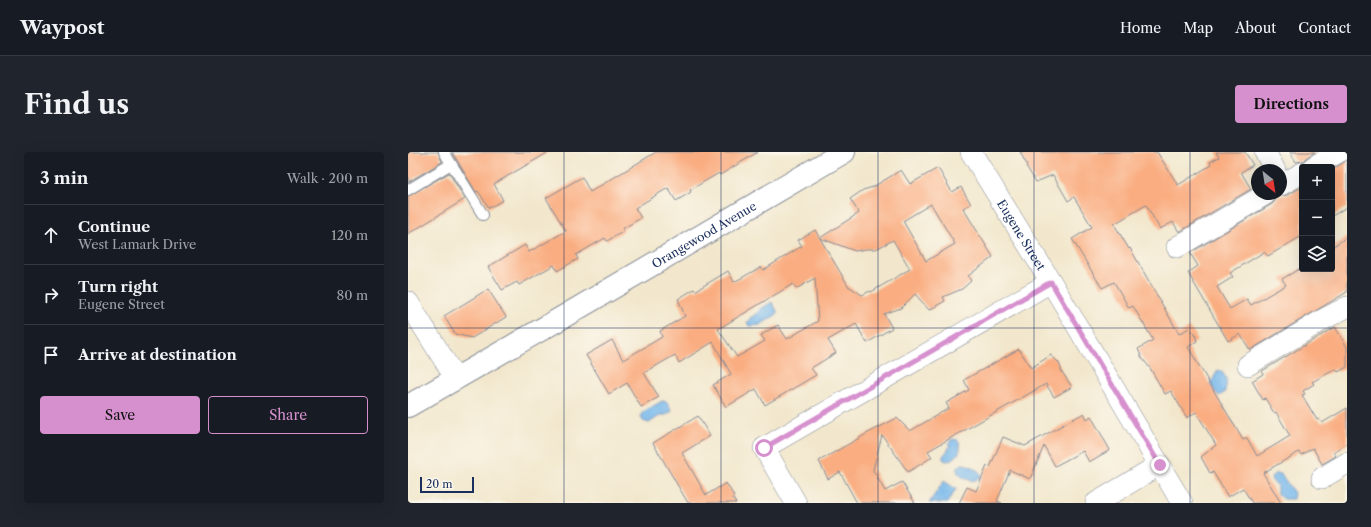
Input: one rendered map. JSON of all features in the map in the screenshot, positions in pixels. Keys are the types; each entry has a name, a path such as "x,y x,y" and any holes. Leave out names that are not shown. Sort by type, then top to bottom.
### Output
{"main road":[{"name":"Orangewood Avenue","path":"408,406 844,152"}],"street":[{"name":"Eugene Street","path":"971,152 1051,282 1182,503"},
{"path":"1265,152 1270,164"},
{"path":"1318,164 1339,152"},
{"path":"1287,179 1299,174"},
{"path":"1177,247 1251,200"},
{"path":"796,503 764,448 1051,282"},
{"path":"408,302 456,379"},
{"path":"1248,365 1324,319 1347,308"},
{"path":"1322,478 1347,463"},
{"path":"1096,503 1160,465"}],"lane":[{"path":"444,152 483,215"},
{"path":"408,190 451,164"}],"water":[{"path":"772,302 777,314 760,325 749,326 747,322 750,318"},
{"path":"1219,370 1226,378 1227,383 1224,393 1219,396 1211,384 1217,371"},
{"path":"662,401 667,402 672,411 666,415 661,415 649,423 643,421 641,417 643,412"},
{"path":"952,439 958,440 960,444 959,451 956,457 946,461 943,459 943,456 948,450 950,445 948,444"},
{"path":"962,464 977,470 981,474 980,478 977,480 969,480 962,477 957,471 957,468"},
{"path":"1276,473 1281,474 1294,493 1293,499 1283,499 1277,494 1277,485 1272,481 1271,477"},
{"path":"944,481 956,489 947,503 929,503"}],"building":[{"path":"408,152 438,152 442,162 408,182"},
{"path":"452,152 549,152 494,184 503,200 489,208 478,191 476,192"},
{"path":"656,152 758,152 720,175 719,173 690,190 691,192 676,201 668,188 635,208 641,218 622,229 624,231 607,241 605,238 576,255 578,259 557,271 554,265 519,285 517,282 502,290 488,267 525,245 529,252 566,231 546,198 582,177 590,192"},
{"path":"1020,152 1157,152 1178,185 1211,165 1210,162 1219,157 1216,152 1245,152 1252,164 1241,172 1251,189 1179,232 1173,222 1160,229 1146,205 1114,224 1129,249 1130,248 1179,334 1189,328 1195,334 1197,341 1188,347 1243,440 1247,438 1257,456 1290,436 1276,412 1274,413 1265,398 1263,400 1252,381 1263,374 1262,371 1335,327 1347,347 1347,367 1338,372 1336,369 1312,382 1314,384 1303,391 1305,394 1302,395 1317,420 1319,419 1322,423 1347,408 1347,444 1333,452 1336,456 1322,464 1313,448 1301,455 1299,452 1263,473 1281,503 1252,503 1243,488 1228,497 1213,472 1210,473 1201,457 1216,445 1196,412 1187,418 1171,391 1165,394 1150,368 1142,358 1138,349 1153,340 1133,306 1129,308 1114,282 1102,288 1072,239 1092,227 1074,197 1068,201 1053,175 1036,182 1026,166 1027,165"},
{"path":"1290,152 1315,152 1303,161 1296,162"},
{"path":"1347,160 1347,207 1335,214 1335,200 1335,168"},
{"path":"938,168 952,192 961,187 971,204 963,208 993,257 968,276 971,281 962,289 943,297 945,301 929,310 915,294 901,308 884,314 892,328 867,343 856,324 828,340 836,353 811,368 816,375 765,405 756,389 726,407 713,385 731,374 713,342 679,363 675,355 644,373 659,397 641,407 627,383 609,394 586,355 612,340 623,360 662,337 660,331 685,316 678,299 694,289 695,291 728,271 734,282 761,267 763,270 802,246 798,240 815,230 849,287 862,295 870,291 871,292 910,269 893,240 876,249 855,251 820,238 859,213 850,199 863,190 873,187 901,170 910,184","holes":["931,204 955,244 926,261 903,221","815,278 818,321 787,339 778,325 761,335 765,341 737,357 718,329 793,284 796,289"]},
{"path":"449,173 465,199 408,234 408,196"},
{"path":"1299,189 1299,238 1268,256 1264,252 1230,273 1233,277 1217,287 1230,309 1247,299 1251,305 1286,285 1282,279 1299,269 1299,272 1335,272 1335,245 1347,237 1347,292 1250,350 1240,334 1228,341 1188,273 1198,266 1190,253 1272,204 1276,200 1287,200 1287,195"},
{"path":"488,289 506,317 472,338 455,334 444,316"},
{"path":"1019,349 1031,368 1051,355 1059,363 1062,372 1072,387 1054,397 1046,384 928,451 932,457 908,472 882,435 873,470 885,491 902,482 915,503 857,503 840,472 828,479 819,461 897,418 910,431 949,408 946,403 969,390 964,380"},
{"path":"1084,413 1087,419 1091,416 1110,450 1089,462 1083,451 1055,466 1044,446 1030,479 1010,470 997,501 1002,503 959,503 967,487 976,491 987,466 990,467 1003,437 1025,446"},
{"path":"698,416 710,436 682,453 706,495 726,483 734,496 732,497 736,503 688,503 653,443"}],"route":[{"path":"764,448 1051,282 1160,465"}]}
